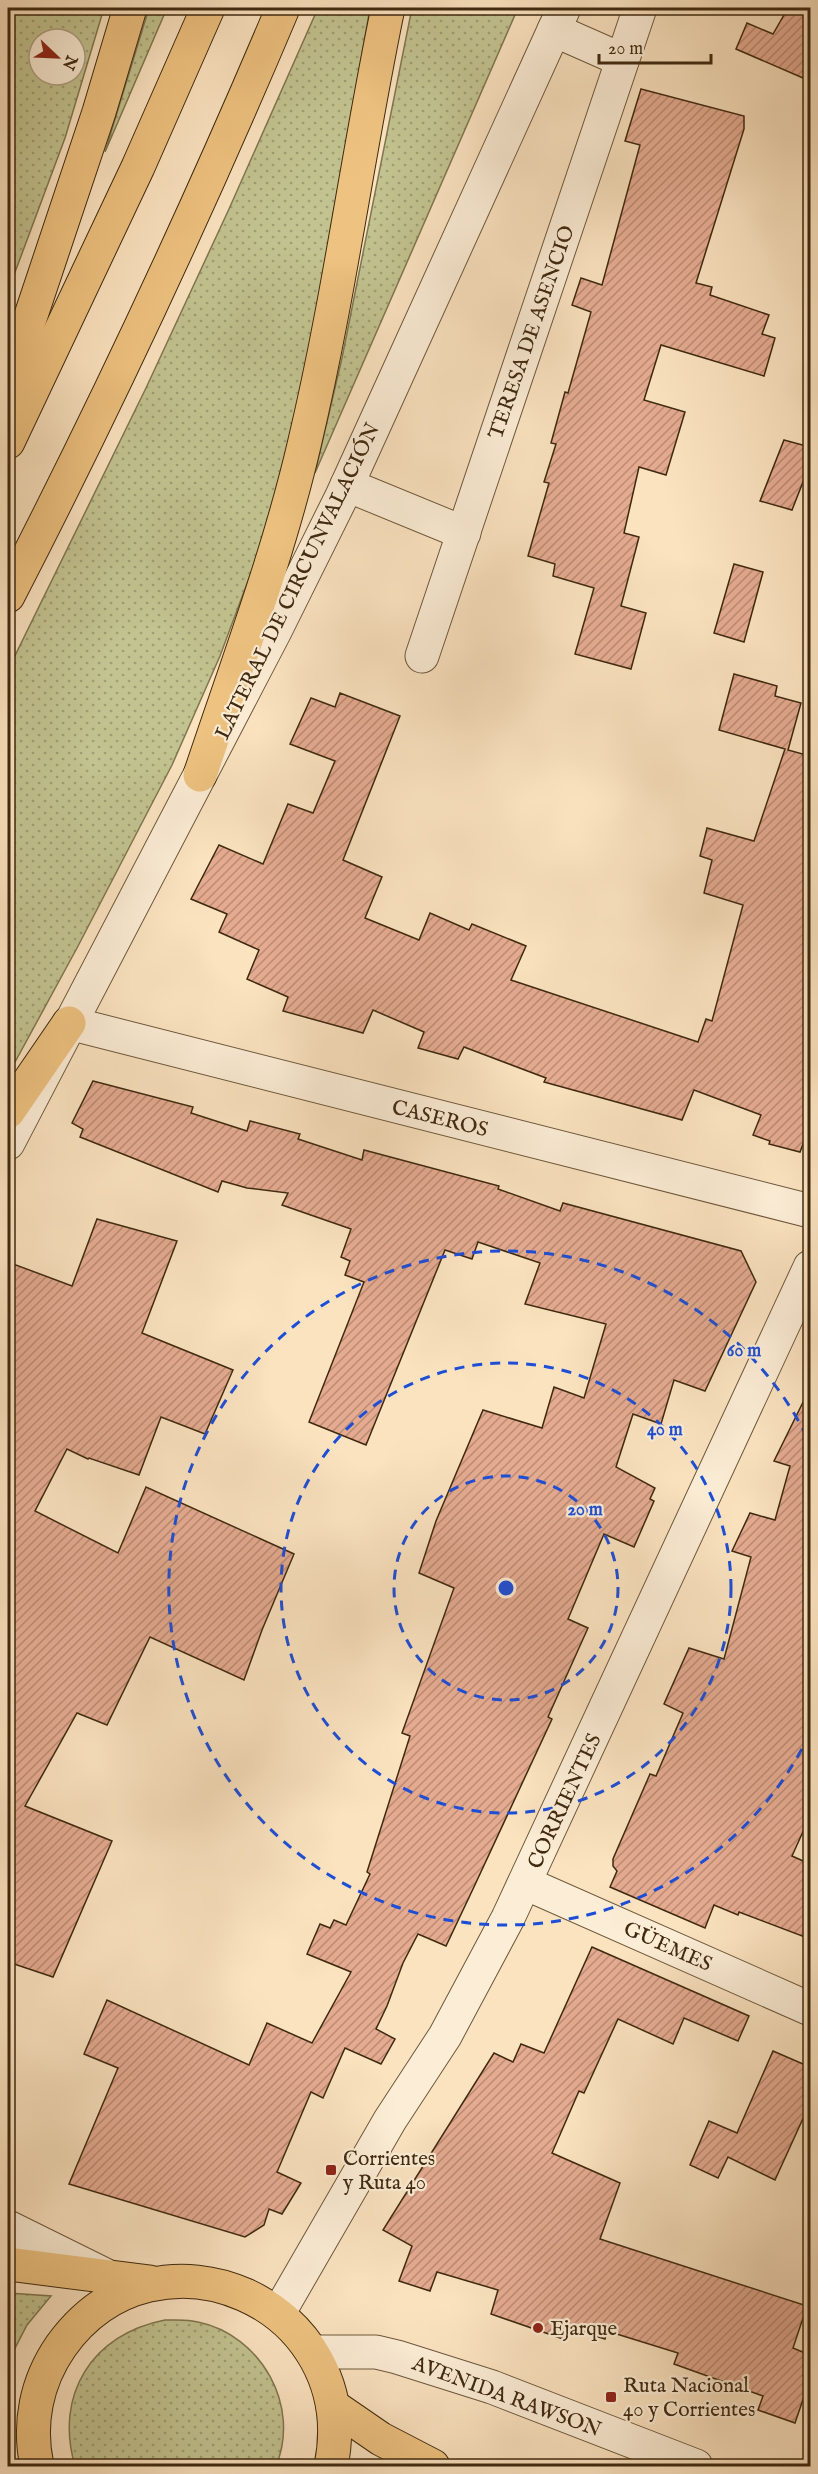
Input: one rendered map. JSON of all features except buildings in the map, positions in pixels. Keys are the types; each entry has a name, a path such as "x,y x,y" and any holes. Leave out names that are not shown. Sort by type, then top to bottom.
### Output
{"highway":[{"path":"8,384 99,112 130,8"},
{"path":"8,442 138,167 208,8"},
{"path":"8,596 110,392 212,170 283,8"},
{"path":"200,775 264,586 287,513 305,442 327,340 388,8"},
{"path":"8,1112 69,1023"},
{"path":"8,2264 164,2284"},
{"path":"37,2466 32,2444 35,2401 50,2362 75,2327 108,2300 145,2286 198,2281 247,2294 278,2314 312,2352 326,2380 333,2406 335,2445 331,2466"},
{"path":"333,2406 381,2439 433,2466"}],"street":[{"name":"TERESA DE ASENCIO","path":"423,656 640,8"},
{"name":"LATERAL DE CIRCUNVALACIÓN","path":"8,1143 275,631 347,485 559,19"},
{"path":"559,19 622,60"},
{"path":"347,485 464,533"},
{"name":"CASEROS","path":"69,1023 810,1211"},
{"name":"CORRIENTES","path":"278,2314 390,2120 445,2036 508,1918 810,1267"},
{"name":"GÜEMES","path":"525,1883 810,2009"},
{"path":"8,2227 109,2277"},
{"name":"AVENIDA RAWSON","path":"312,2352 376,2352 407,2360 492,2387 696,2466"}],"green space":[{"path":"8,8 104,8 87,65 87,27 27,27 27,87 80,87 65,138 8,291"},
{"path":"149,8 167,8 105,152"},
{"path":"318,8 370,8 310,353 295,426 261,546 220,656 172,765 8,1075 8,670 146,388 229,209"},
{"path":"412,8 518,8 315,473 342,358"},
{"path":"8,2293 51,2296 27,2325 8,2362"},
{"path":"165,2320 194,2321 220,2329 257,2357 270,2376 279,2397 283,2420 282,2443 276,2466 75,2466 70,2440 70,2415 75,2392 85,2372 99,2354 117,2339 139,2327"}],"place":[{"name":"Corrientes y Ruta 40","path":"331,2170"},
{"name":"Ejarque","path":"538,2328"},
{"name":"Ruta Nacional 40 y Corrientes","path":"611,2397"}]}
